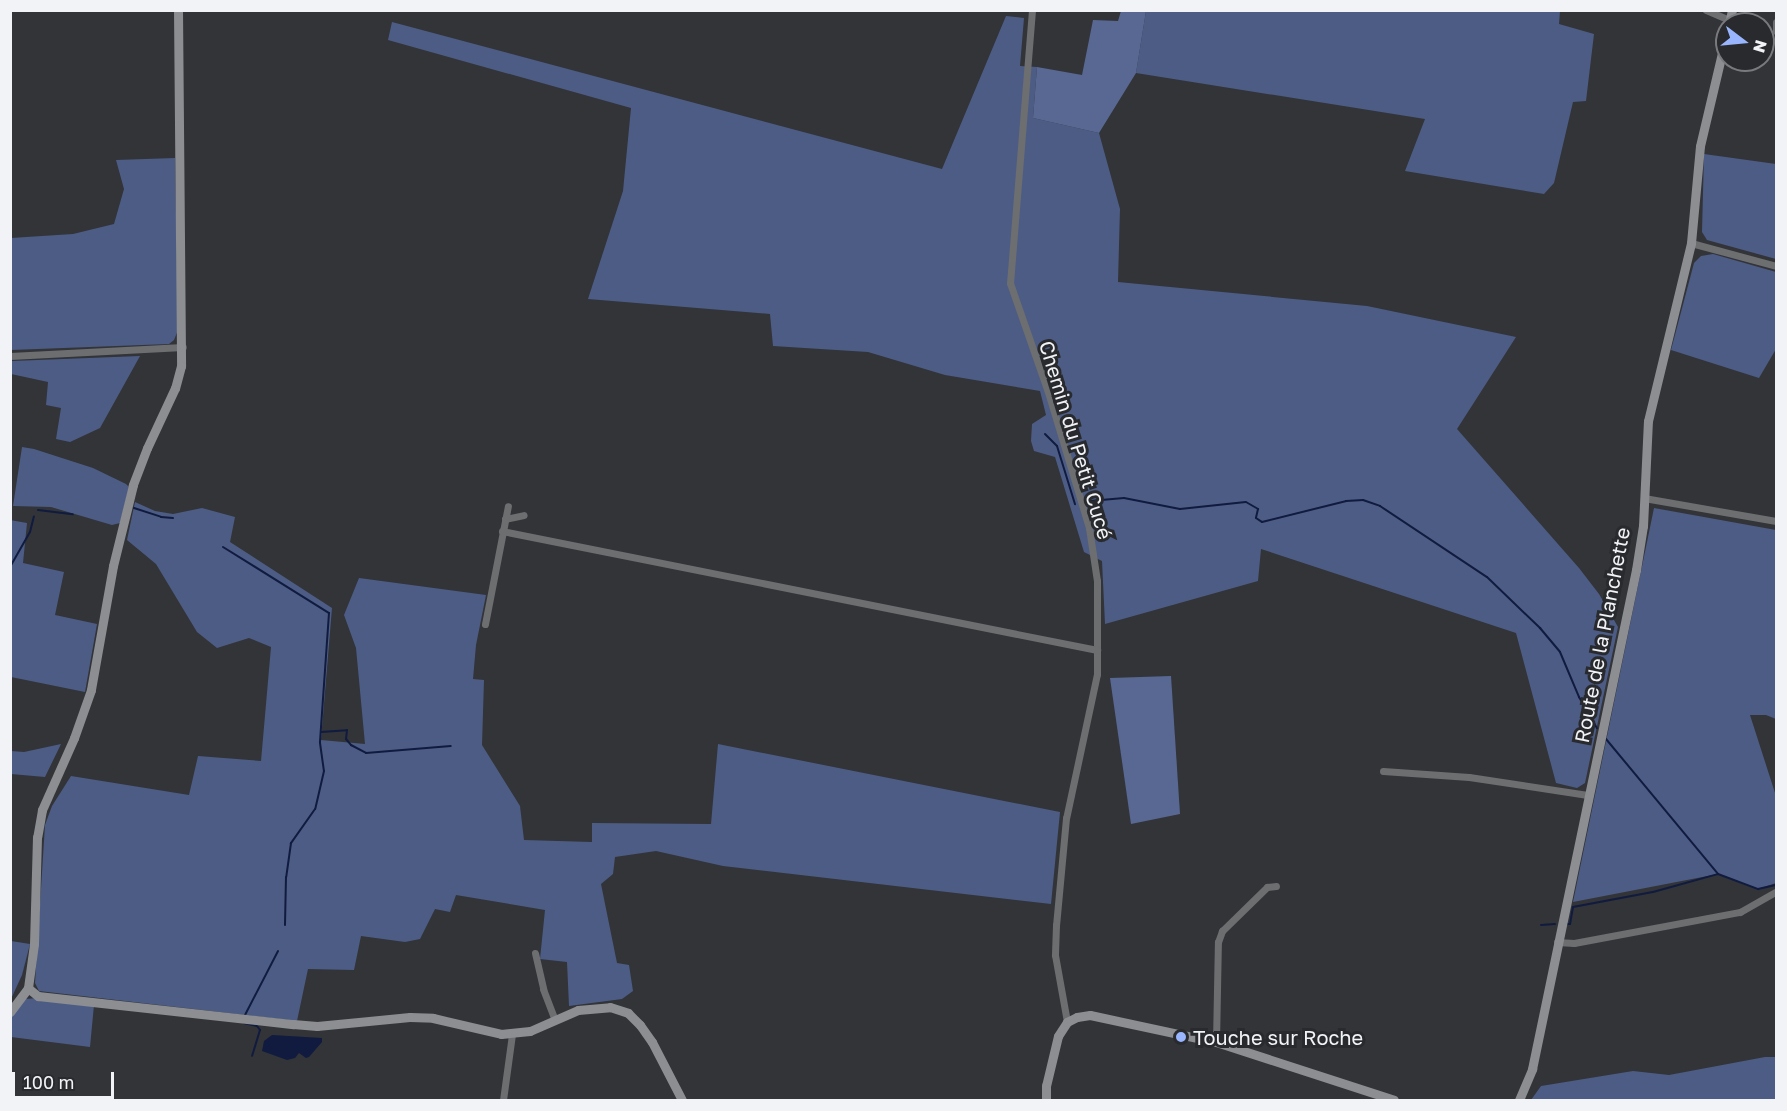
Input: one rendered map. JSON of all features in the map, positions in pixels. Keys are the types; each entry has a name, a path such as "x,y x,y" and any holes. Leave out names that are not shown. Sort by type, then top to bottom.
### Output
{"street":[{"path":"10,1012 27,988 34,944 38,837 42,810 74,738 91,690 113,566 130,497 147,448 175,388 183,347 177,10"},
{"name":"Chemin du Petit Cucé","path":"1032,10 1010,283 1048,392 1089,528 1097,581 1097,674 1066,818 1056,925 1055,955 1067,1022"},
{"path":"1776,22 1776,31"},
{"name":"Route de la Planchette","path":"1519,1101 1532,1069 1636,570 1644,498 1648,421 1691,243 1700,146 1718,72"},
{"path":"1691,243 1776,266"},
{"path":"10,356 183,347"},
{"path":"1644,498 1776,520"},
{"path":"485,624 508,506"},
{"path":"505,519 524,515"},
{"path":"502,531 1097,650"},
{"path":"1383,771 1469,777 1588,795"},
{"path":"1216,1042 1218,942 1222,931 1267,887 1276,886"},
{"path":"1557,942 1574,943 1740,912 1775,892"},
{"path":"535,953 543,989 555,1020"},
{"path":"27,988 38,996 293,1024 317,1026 410,1017 433,1018 487,1031 512,1034 530,1031 594,1007 610,1007 628,1013 652,1042 682,1101"},
{"path":"1046,1101 1046,1086 1052,1052 1067,1022 1077,1017 1102,1016 1216,1042 1394,1101"},
{"path":"503,1101 512,1034"}],"shaded area":[{"path":"1121,11 1146,11 1136,73 1099,133 1033,118 1037,67 1082,75 1093,20 1118,21"},
{"path":"1146,11 1560,11 1559,24 1594,34 1586,101 1573,102 1554,183 1544,194 1405,171 1425,119 1136,73"},
{"path":"1006,16 1024,18 1020,66 1037,67 1033,118 1099,133 1120,209 1118,282 1367,306 1516,337 1457,429 1579,568 1599,594 1618,627 1585,783 1577,788 1556,783 1516,633 1261,549 1258,581 1105,624 1102,561 1084,552 1055,457 1034,451 1031,441 1032,424 1046,415 1040,391 945,375 868,352 773,346 770,314 588,299 623,191 631,108 388,40 392,22 942,169"},
{"path":"1704,154 1776,164 1776,259 1707,240 1702,232"},
{"path":"175,158 178,330 174,340 169,344 11,350 11,238 73,234 114,224 124,189 116,160"},
{"path":"1713,254 1776,272 1776,349 1759,378 1671,350 1694,263 1701,256"},
{"path":"140,356 100,428 70,442 56,439 61,408 46,405 48,382 11,374 12,361"},
{"path":"22,447 93,468 126,484 129,487 120,523 112,525 51,507 13,506"},
{"path":"135,502 155,511 173,514 202,508 235,517 230,542 332,608 321,740 365,744 356,648 344,615 359,578 486,595 476,645 473,679 484,680 482,745 520,806 524,840 592,842 592,823 711,824 718,744 1060,812 1051,904 723,866 656,851 615,857 613,874 601,884 617,963 629,965 633,991 622,999 569,1006 567,962 540,959 545,910 456,895 450,912 435,909 420,939 405,942 361,936 354,970 308,969 297,1021 39,991 35,983 45,825 52,806 71,776 189,795 198,756 261,761 271,647 249,638 217,648 197,632 156,564 127,540"},
{"path":"1654,508 1776,530 1776,719 1766,715 1750,715 1776,796 1776,883 1758,889 1718,874 1573,902"},
{"path":"10,520 27,523 23,563 64,572 55,615 97,624 85,692 11,677"},
{"path":"1171,676 1180,814 1131,824 1110,678"},
{"path":"61,744 45,777 11,774 11,751 24,752"},
{"path":"11,941 30,944 22,975 11,999"},
{"path":"38,998 94,1005 90,1047 11,1037 11,1018 16,1009 25,999"},
{"path":"272,1035 322,1038 322,1042 309,1057 306,1058 299,1053 295,1058 287,1060 262,1051 264,1041"},
{"path":"1765,1057 1776,1057 1776,1100 1531,1100 1541,1086 1633,1071 1669,1075"}],"waterway":[{"path":"1045,434 1057,446 1075,504"},
{"path":"1090,501 1124,498 1180,509 1246,502 1258,509 1256,518 1262,522 1346,501 1363,500 1380,506 1487,577 1540,628 1560,652 1579,697 1597,728"},
{"path":"134,508 161,517 173,518"},
{"path":"38,510 73,514"},
{"path":"10,567 30,532 34,516"},
{"path":"223,547 329,613 320,743 324,771 315,809 291,843 286,877 285,925"},
{"path":"321,732 347,730 346,739 351,745 366,753 451,746"},
{"path":"1606,739 1718,874 1758,889 1776,885"},
{"path":"1567,924 1570,924 1573,907 1653,892 1718,874"},
{"path":"1541,925 1555,924"},
{"path":"245,1015 278,951"},
{"path":"244,1023 257,1026 260,1030 252,1056"}],"place":[{"name":"Touche sur Roche","path":"1181,1037"}]}
